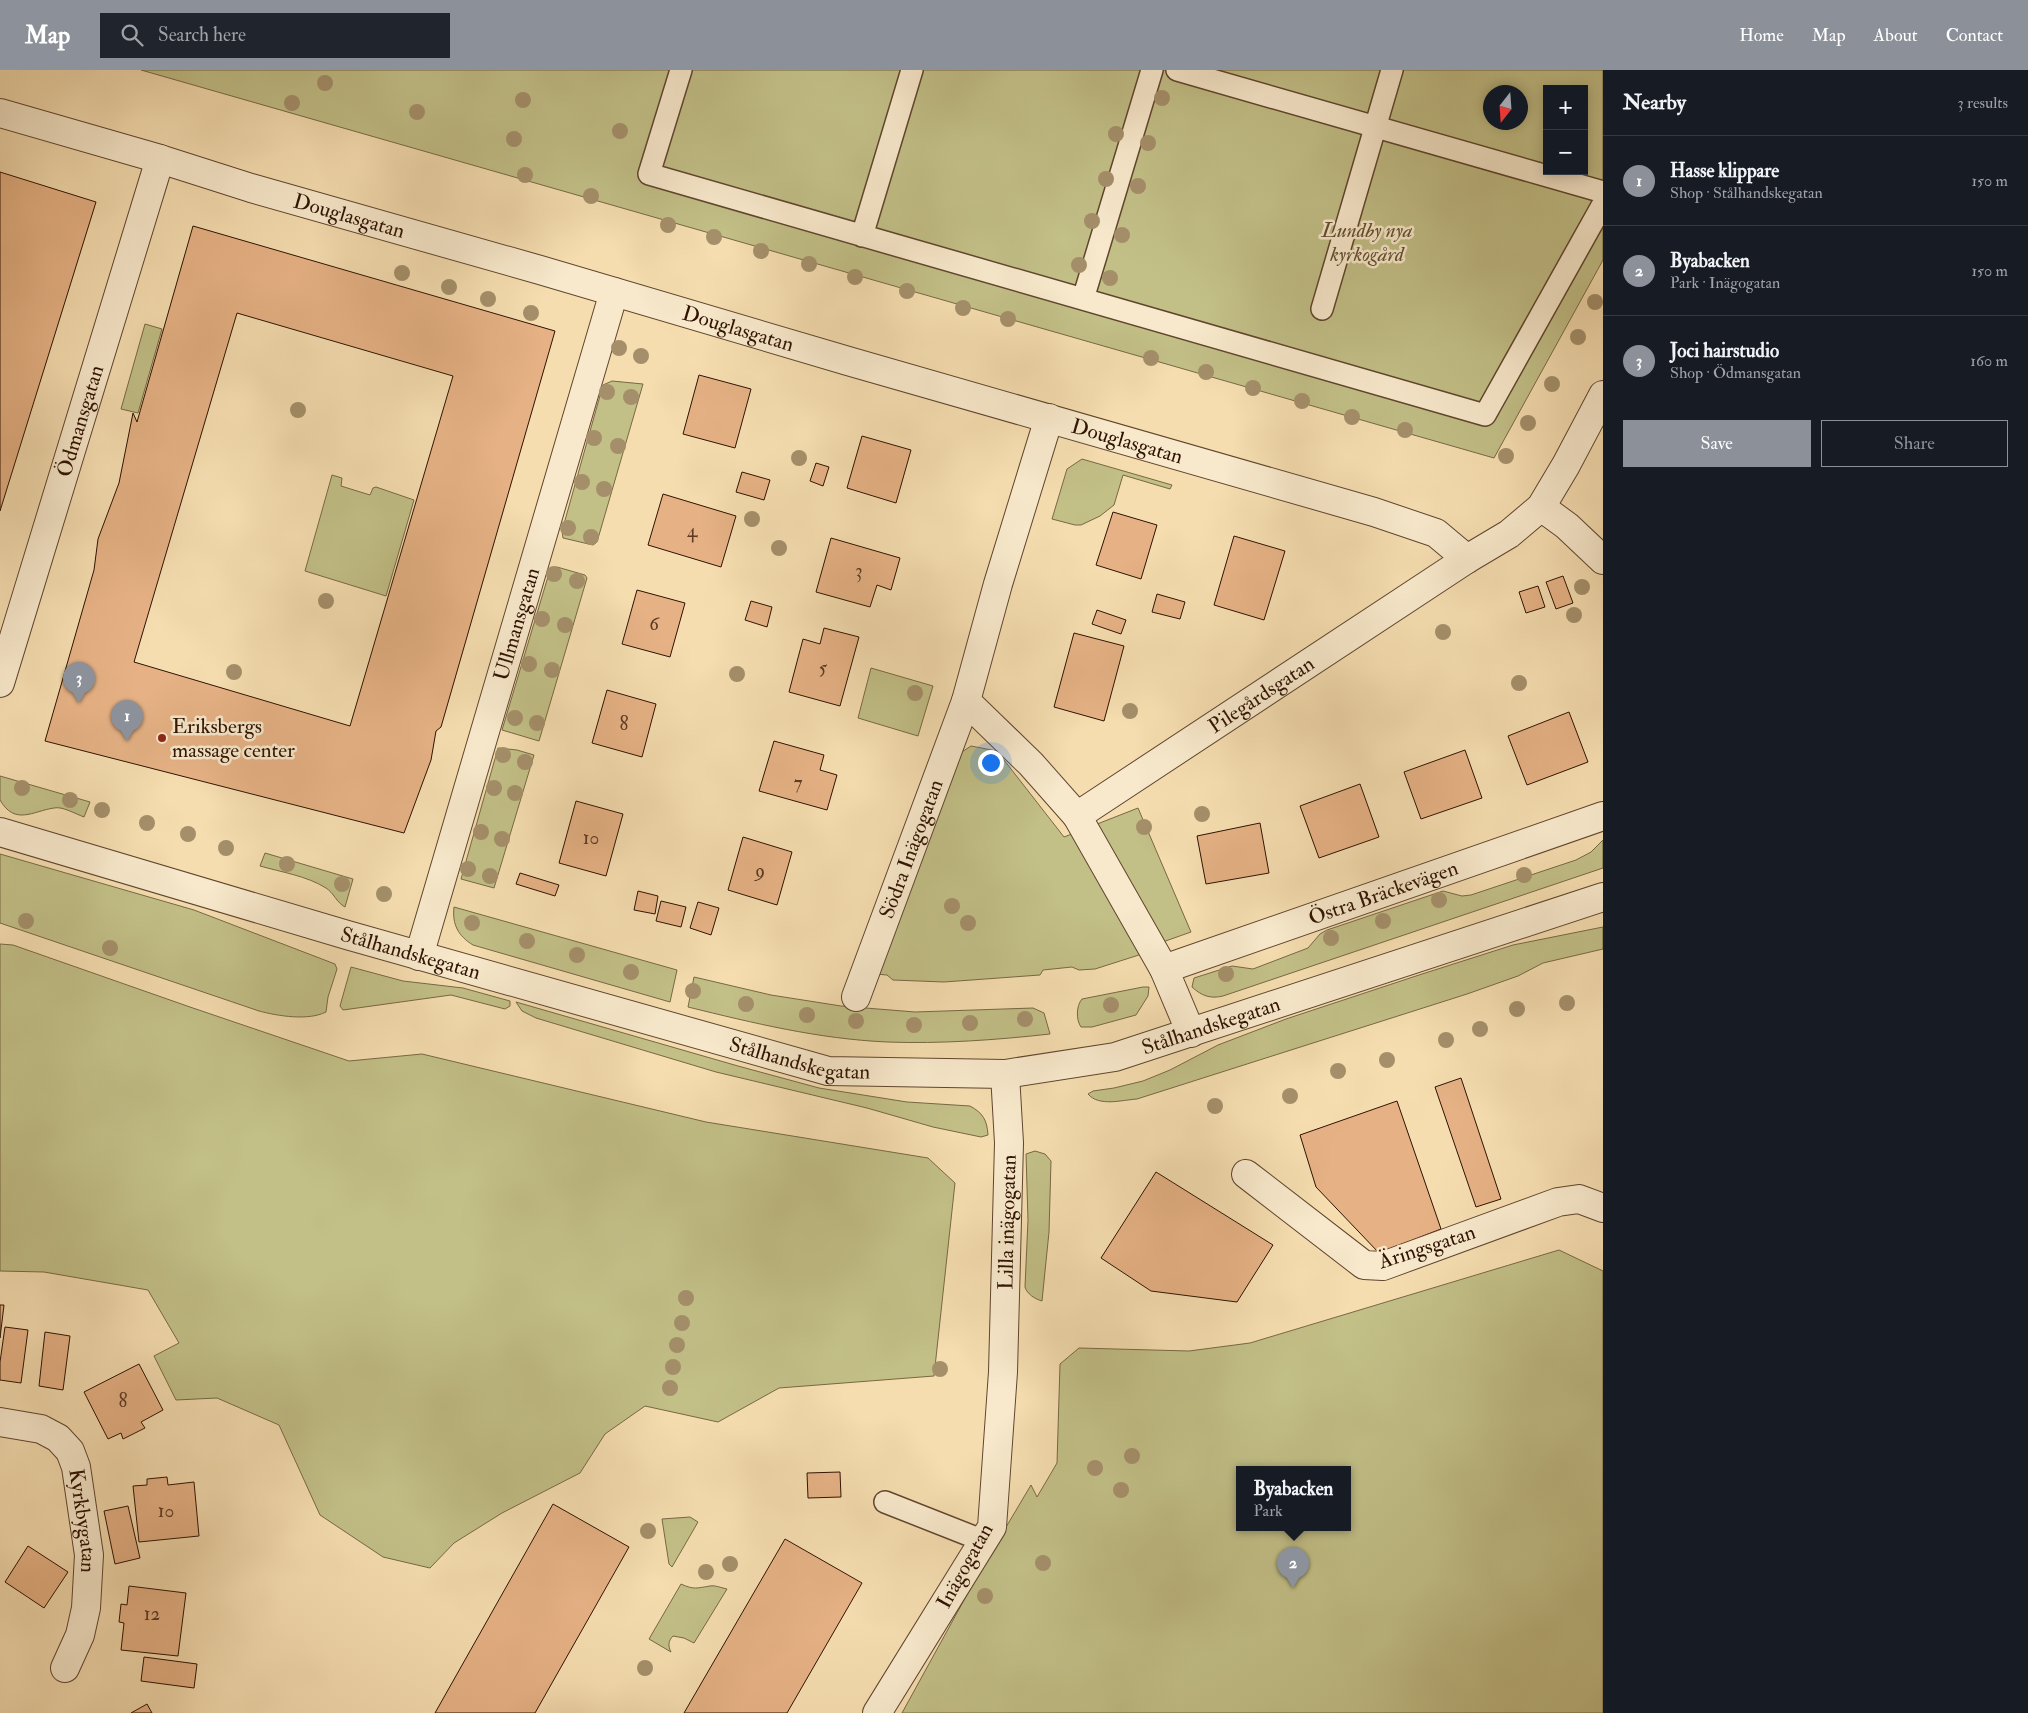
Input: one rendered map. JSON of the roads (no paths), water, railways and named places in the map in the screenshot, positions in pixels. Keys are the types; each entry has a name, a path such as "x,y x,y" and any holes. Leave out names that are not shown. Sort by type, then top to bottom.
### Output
{"street":[{"name":"Douglasgatan","path":"0,113 160,159 251,188 1374,512 1436,533 1467,559"},
{"name":"Ödmansgatan","path":"0,684 160,159"},
{"name":"Ullmansgatan","path":"419,956 614,292"},
{"name":"Pilegårdsgatan","path":"1077,816 1467,559 1509,534 1540,507 1566,465 1603,394"},
{"name":"Södra Inägogatan","path":"856,998 966,701 998,584 1049,418"},
{"path":"1540,507 1567,526 1603,560"},
{"path":"966,701 1031,764 1077,816 1164,969 1191,1033"},
{"name":"Östra Bräckevägen","path":"1164,969 1603,816"},
{"name":"Stålhandskegatan","path":"0,832 419,956 828,1071 1005,1074 1115,1058 1603,897"},
{"name":"Lilla inägogatan","path":"1003,1372 1009,1143 1005,1074"},
{"name":"Äringsgatan","path":"1246,1174 1364,1265 1383,1266 1558,1202 1579,1199 1603,1208"},
{"name":"Inägogatan","path":"877,1713 992,1527 1003,1372"},
{"name":"Kyrkbygatan","path":"0,1422 41,1429 58,1438 70,1451 76,1467 89,1555 86,1608 80,1635 65,1668"}],"lane":[{"path":"681,70 649,174 1485,415 1603,204"},
{"path":"862,236 912,70"},
{"path":"1083,299 1152,70"},
{"path":"1177,70 1603,192"},
{"path":"1322,310 1392,70"},
{"path":"886,1502 984,1541"}],"place":[{"name":"Joci hairstudio","path":"79,703"},
{"name":"Eriksbergs massage center","path":"162,738"},
{"name":"Hasse klippare","path":"127,741"},
{"name":"Byabacken","path":"1293,1588"}],"park label":[{"name":"Lundby nya kyrkogård","path":"1367,242"}]}
